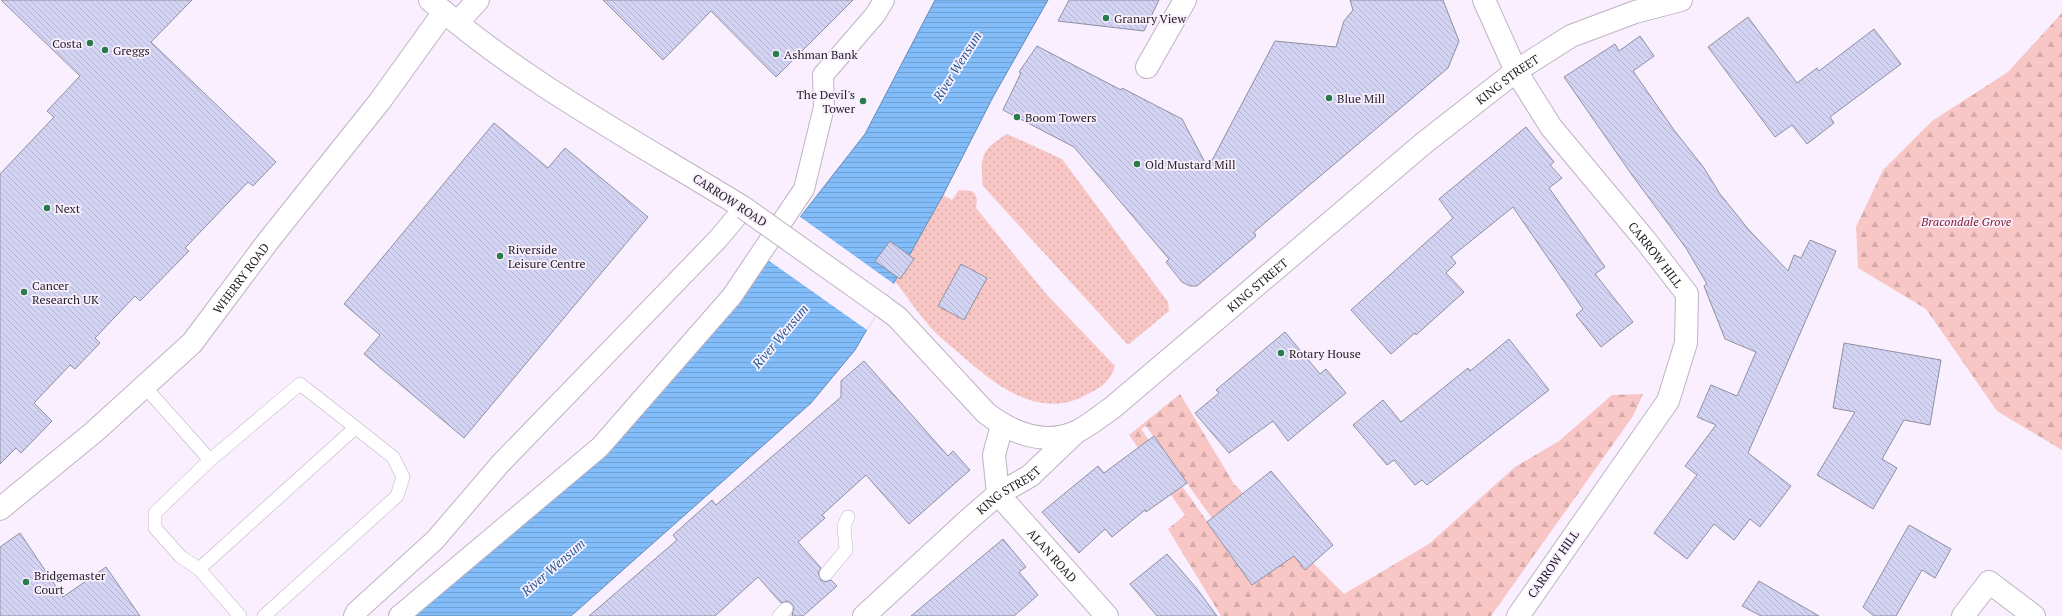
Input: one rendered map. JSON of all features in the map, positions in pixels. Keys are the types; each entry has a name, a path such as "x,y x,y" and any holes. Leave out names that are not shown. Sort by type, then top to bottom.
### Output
{"street":[{"path":"444,11 478,0"},
{"path":"400,616 600,447 732,296 804,189 824,107 823,75 875,15 884,0"},
{"path":"1148,68 1185,0"},
{"name":"CARROW HILL","path":"1484,0 1516,71 1551,128 1646,240 1687,294 1686,343 1668,401 1518,616"},
{"name":"KING STREET","path":"864,616 998,494 1030,476 1075,433 1090,425 1112,408 1424,143 1516,71 1572,36 1635,12 1681,0"},
{"name":"CARROW ROAD","path":"444,11 507,60 581,108 744,208 897,317 986,413 1002,425 1027,436 1048,438 1075,433"},
{"name":"WHERRY ROAD","path":"0,509 145,387 192,343 269,240 380,101 444,11"},
{"path":"354,616 356,612 435,540 501,463 718,239 744,208"},
{"path":"998,494 994,455 1002,425"},
{"name":"ALAN ROAD","path":"998,494 1107,616"},
{"path":"1963,616 1989,582 2034,616"}],"lane":[{"path":"240,616 199,569 181,557 155,528 155,513 210,460 300,384 393,457 403,477 397,496 264,616"},
{"path":"145,387 210,460"},
{"path":"199,569 355,428"},
{"path":"826,574 846,550 844,526 848,517"}],"green space":[{"name":"Bracondale Grove","path":"2062,13 2062,450 1997,411 1926,309 1858,268 1856,227 1883,170 1932,121 2008,72"},
{"path":"1007,134 1062,159 1168,302 1169,311 1128,345 983,186 982,161 984,155 992,145"},
{"path":"959,190 972,191 975,194 977,200 976,208 1047,295 1115,366 1110,377 1099,388 1084,396 1067,402 1049,404 1033,401 1017,395 987,376 937,334 921,316 895,281 943,195 952,200"},
{"path":"1180,394 1234,484 1344,594 1429,544 1515,467 1559,441 1612,395 1643,394 1633,416 1491,616 1221,616 1168,529 1185,515 1129,435","holes":["1146,426 1257,581 1252,584 1141,429"]}],"water":[{"name":"River Wensum","path":"935,0 1048,0 993,97 943,195 855,350 811,403 571,616 405,616 599,447 748,284 865,134"}],"pier":[{"path":"799,216 894,284 867,330 765,258"}],"building":[{"path":"1,0 192,0 151,42 276,162 253,186 248,182 185,248 189,251 140,301 135,296 95,338 100,343 75,369 70,365 34,403 52,421 21,453 16,448 0,464 0,174 54,117 47,111 80,76"},
{"path":"603,0 853,0 776,77 711,11 663,60"},
{"name":"Granary View","path":"1069,0 1159,0 1144,31 1058,21"},
{"path":"1350,0 1443,0 1459,41 1448,68 1254,232 1256,236 1197,286 1190,286 1182,282 1166,262 1169,259 1074,147 1003,110 1021,73 1019,72 1037,46 1121,90 1122,88 1182,119 1208,168 1275,41 1336,47 1344,21 1353,10"},
{"path":"1748,17 1797,83 1817,68 1819,71 1874,29 1901,64 1830,117 1834,123 1807,144 1792,125 1775,137 1708,47"},
{"path":"1640,36 1654,56 1633,71 1674,130 1704,168 1720,194 1749,230 1788,271 1794,255 1801,258 1810,240 1836,251 1748,453 1791,486 1760,527 1750,519 1734,540 1714,524 1687,559 1654,533 1697,475 1685,466 1716,425 1697,417 1711,385 1737,396 1756,352 1725,339 1704,286 1707,284 1686,248 1632,175 1564,77 1615,44 1619,51"},
{"name":"Riverside Leisure Centre","path":"494,123 548,168 565,148 648,217 464,438 364,354 380,335 344,304"},
{"path":"1526,127 1554,162 1550,165 1562,178 1549,188 1605,267 1595,274 1633,322 1601,347 1576,315 1583,309 1513,207 1451,257 1456,263 1446,273 1464,292 1416,335 1415,333 1391,354 1351,310 1453,218 1439,199"},
{"path":"890,241 914,259 900,279 875,261"},
{"path":"961,264 987,278 964,320 938,306"},
{"path":"1285,332 1320,374 1326,369 1346,393 1288,441 1273,421 1229,453 1195,413 1219,393 1216,390"},
{"path":"1509,339 1549,390 1427,485 1422,480 1415,485 1394,460 1387,465 1353,425 1383,400 1401,422 1468,368 1470,371"},
{"path":"1844,343 1941,360 1930,425 1904,420 1882,459 1897,468 1873,509 1817,475 1855,412 1833,408"},
{"path":"864,361 948,456 953,451 970,470 909,524 866,475 822,515 825,518 798,542 821,568 818,573 821,580 825,582 831,580 837,586 803,616 792,616 794,607 792,604 788,601 781,603 758,577 715,616 589,616 677,540 673,535 712,500 716,505 841,397 841,381"},
{"path":"1154,436 1187,483 1146,512 1145,510 1112,537 1105,529 1079,553 1042,512 1098,466 1104,473"},
{"path":"1271,471 1333,545 1305,570 1294,556 1252,585 1207,522"},
{"path":"1909,525 1951,549 1935,578 1922,570 1896,616 1874,616 1863,607"},
{"name":"Bridgemaster Court","path":"20,533 63,597 106,567 140,616 0,616 0,547"},
{"path":"1003,539 1026,567 1019,572 1038,595 1014,616 911,616"},
{"path":"1167,554 1197,589 1217,616 1157,616 1130,584"},
{"path":"1759,581 1819,616 1761,616 1742,606"}],"place":[{"name":"Granary View","path":"1106,18"},
{"name":"Costa","path":"90,43"},
{"name":"Greggs","path":"105,50"},
{"name":"Ashman Bank","path":"776,54"},
{"name":"Blue Mill","path":"1329,98"},
{"name":"The Devil's Tower","path":"863,101"},
{"name":"Boom Towers","path":"1017,117"},
{"name":"Old Mustard Mill","path":"1137,164"},
{"name":"Next","path":"47,208"},
{"name":"Riverside Leisure Centre","path":"500,256"},
{"name":"Cancer Research UK","path":"24,292"},
{"name":"Rotary House","path":"1281,353"},
{"name":"Bridgemaster Court","path":"26,582"}]}
